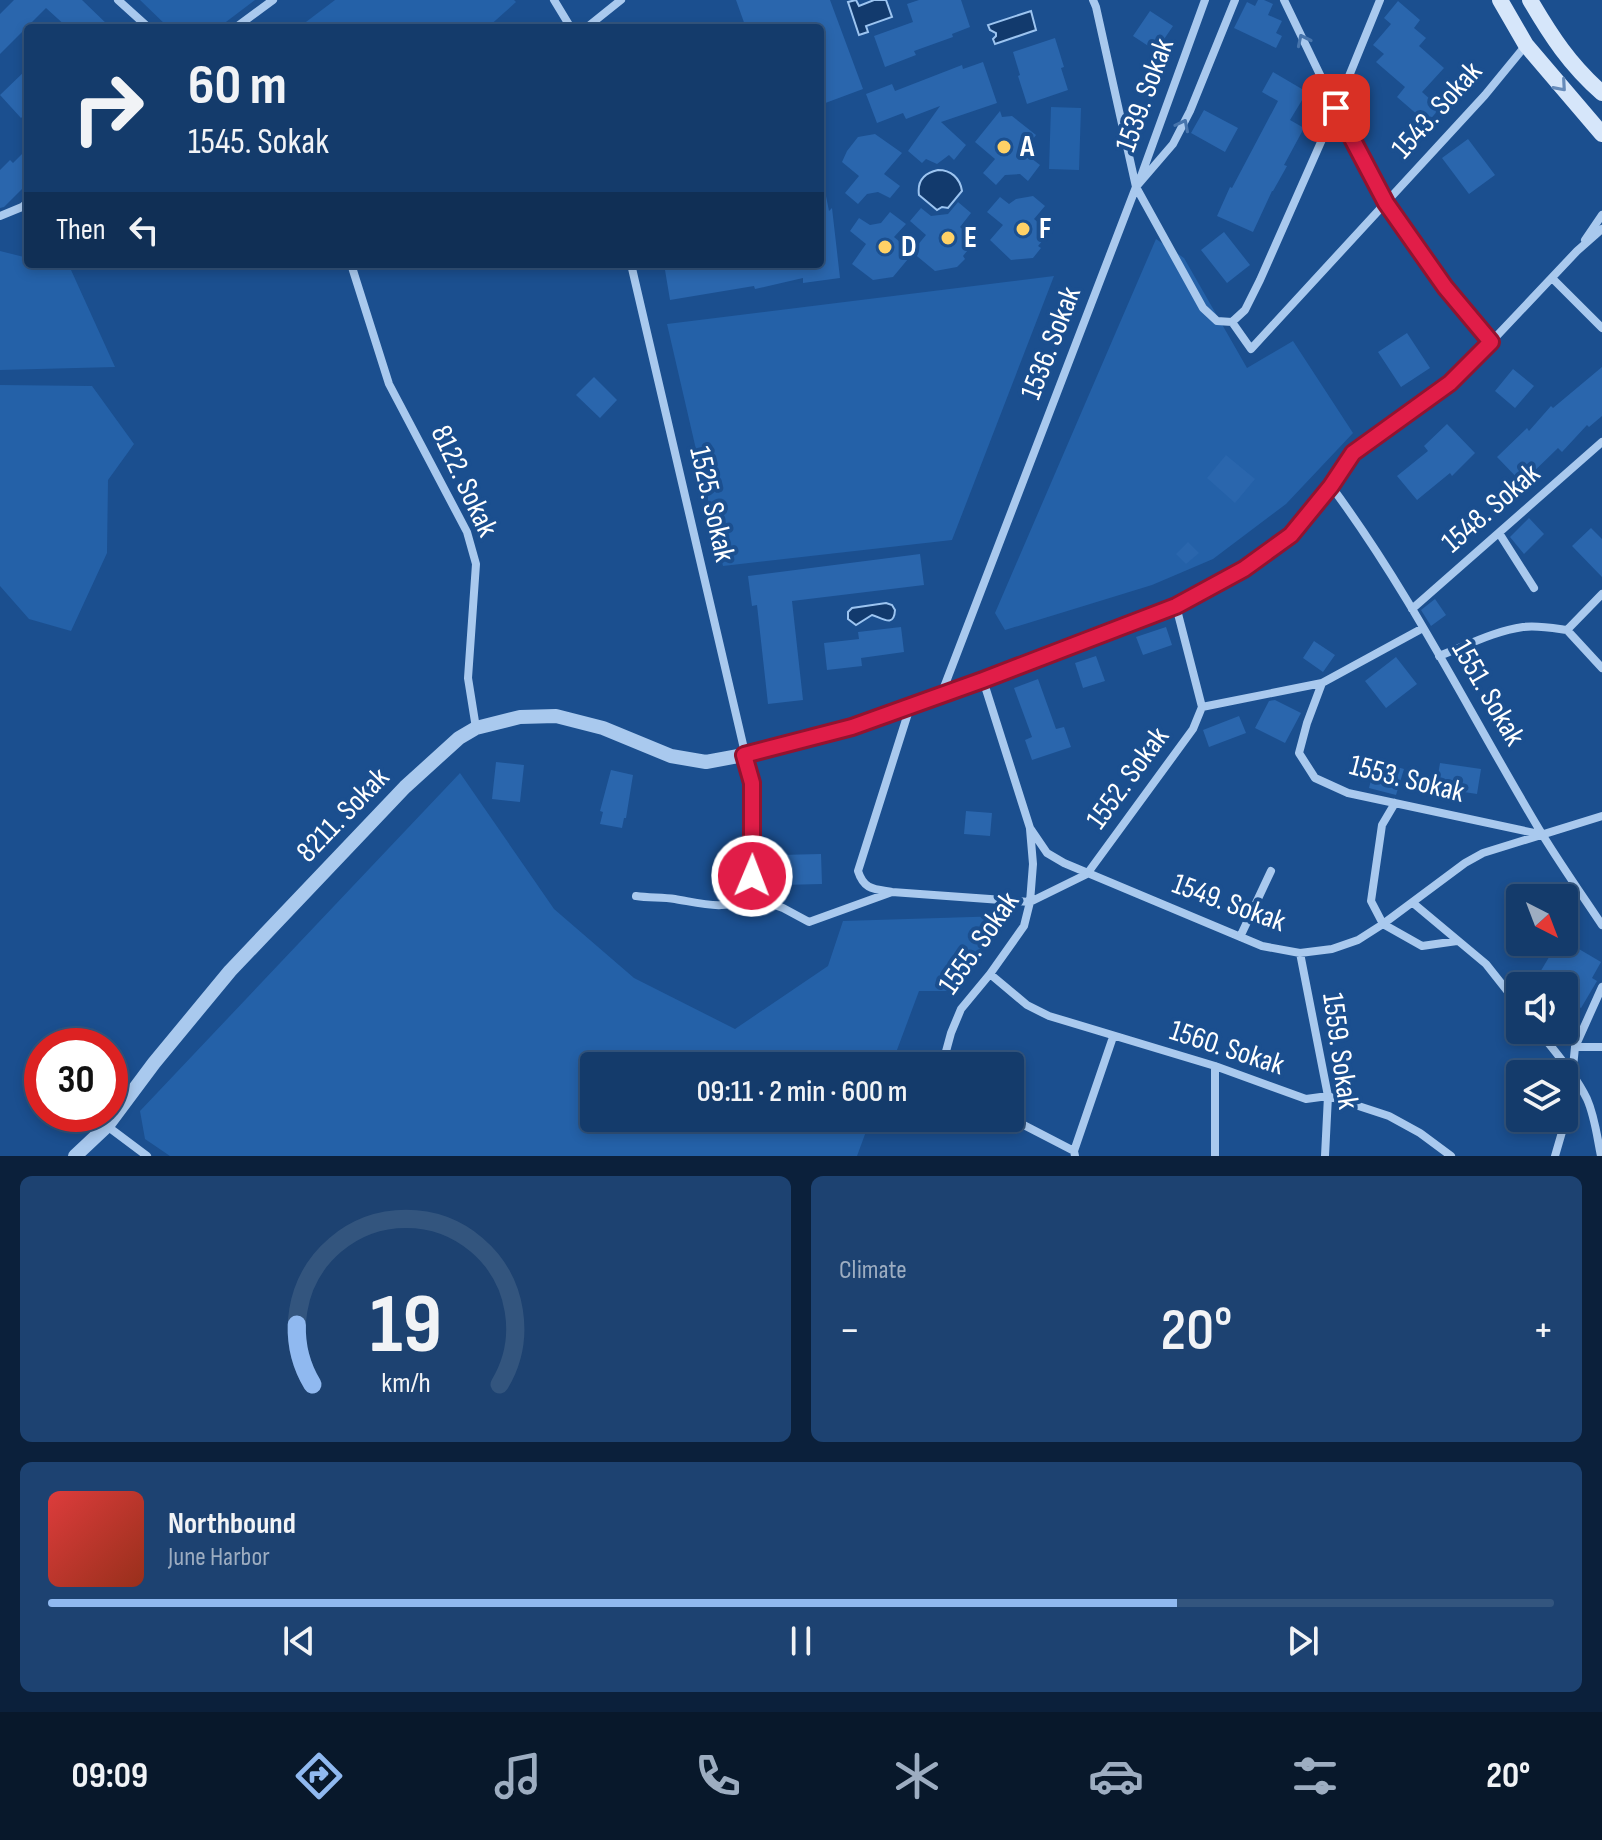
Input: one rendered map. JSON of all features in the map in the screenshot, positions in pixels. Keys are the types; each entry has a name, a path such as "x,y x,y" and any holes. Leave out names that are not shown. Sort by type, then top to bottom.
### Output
{"main road":[{"path":"1500,0 1526,45 1602,134"},
{"path":"1530,0 1552,39 1601,91"}],"street":[{"path":"118,0 145,24"},
{"path":"240,24 273,0"},
{"path":"554,0 569,24"},
{"path":"591,24 621,0"},
{"path":"1093,0 1136,187 1203,308 1217,321 1232,322 1245,310 1260,280 1380,0"},
{"name":"1539. Sokak","path":"1136,187 1205,0"},
{"name":"1539. Sokak","path":"1136,187 1173,144 1190,111 1235,0"},
{"path":"1284,0 1386,203 1445,287 1491,342"},
{"name":"1543. Sokak","path":"1232,322 1251,349 1485,95 1526,45"},
{"name":"1536. Sokak","path":"941,695 1136,187"},
{"path":"1,216 24,205"},
{"path":"1577,251 1602,215"},
{"path":"744,755 852,727 983,680 1176,606 1244,569 1291,535 1353,453 1450,383 1602,229"},
{"name":"8122. Sokak","path":"352,268 389,384 467,532 476,564 468,678 476,728"},
{"name":"1525. Sokak","path":"632,268 752,783 752,897"},
{"path":"1552,278 1602,328"},
{"name":"1548. Sokak","path":"1412,609 1602,442"},
{"name":"1551. Sokak","path":"1331,486 1412,609 1543,835 1602,925"},
{"path":"1499,533 1534,588"},
{"path":"1567,630 1602,594"},
{"name":"1552. Sokak","path":"1087,874 1193,729 1202,707 1176,606"},
{"path":"1439,656 1500,632 1525,626 1567,630 1602,668"},
{"name":"1552. Sokak","path":"1202,707 1322,683 1423,628"},
{"name":"1549. Sokak","path":"983,680 1030,828 1047,853 1087,874 1262,946 1300,953 1332,949 1358,940 1483,853 1602,816"},
{"name":"1553. Sokak","path":"1322,683 1299,753 1315,778 1348,793 1543,835"},
{"path":"910,707 858,871 862,882 871,888 892,892 1030,902 1033,864 1030,828"},
{"name":"8211. Sokak","path":"128,1098 230,971 405,787 459,738 476,728 520,717 556,716 603,728 671,756 706,762 744,755"},
{"path":"1395,803 1382,825 1371,901 1383,924 1422,946 1457,941"},
{"path":"1240,937 1271,871"},
{"name":"1555. Sokak","path":"946,1052 961,1009 1024,926 1030,902 1087,874"},
{"path":"636,896 715,906 735,904 752,897 809,922 892,892"},
{"path":"1413,903 1486,964 1506,989"},
{"name":"1559. Sokak","path":"1300,953 1328,1096 1325,1156"},
{"name":"1560. Sokak","path":"990,974 1027,1005 1049,1016 1215,1066 1306,1099 1328,1096 1389,1116 1420,1133 1451,1156"},
{"path":"1574,1060 1575,1047 1602,987"},
{"path":"1024,1126 1074,1154 1113,1037"},
{"path":"1549,1044 1561,1060"},
{"path":"1575,1047 1602,1047"},
{"path":"1215,1066 1215,1156"},
{"path":"1578,1085 1590,1106 1601,1156"},
{"name":"8211. Sokak","path":"75,1156 101,1132"},
{"path":"115,1132 147,1156"},
{"path":"1555,1156 1562,1132"}],"shaded area":[{"path":"140,0 255,0 223,24 165,24"},
{"path":"335,0 516,2 491,24 303,24"},
{"path":"856,0 859,6 874,0 886,0 892,17 866,26 868,32 859,35 848,2"},
{"path":"1031,11 1036,30 995,44 993,39 996,33 988,25"},
{"path":"1051,107 1081,108 1079,170 1049,169"},
{"path":"938,170 954,176 962,191 948,208 937,210 919,195 919,186 922,178"},
{"path":"1156,239 1184,258 1247,368 1293,341 1353,433 1286,504 1213,559 1152,585 1005,630 995,613"},
{"path":"0,251 24,257 24,268 71,270 115,367 0,370"},
{"path":"1054,276 952,540 723,566 667,324"},
{"path":"0,385 92,386 134,444 108,480 107,553 71,631 29,619 0,586"},
{"path":"886,603 895,610 890,620 872,615 856,625 848,619 852,608"},
{"path":"460,773 554,909 634,978 735,1029 828,966 843,921 1004,916 953,991 919,991 896,1052 580,1052 580,1132 866,1132 857,1156 170,1156 145,1139 140,1111"}],"building":[{"path":"14,0 82,0 107,24 64,24 46,8 30,24 24,24 24,30 0,54 0,14"},
{"path":"736,0 830,0 863,89 824,104 824,24 745,24"},
{"path":"919,0 961,0 970,27 885,67 874,36 913,22 907,4"},
{"path":"1258,0 1273,4 1268,15 1282,21 1276,33 1282,36 1276,48 1234,28 1247,2 1255,6"},
{"path":"1398,1 1420,20 1414,28 1426,38 1419,46 1444,68 1422,92 1440,108 1427,123 1397,97 1405,87 1376,62 1384,54 1373,45 1391,24 1384,18"},
{"path":"1150,11 1173,26 1156,51 1133,36"},
{"name":"A","path":"1055,38 1068,90 1027,104 1013,52"},
{"path":"983,62 997,103 941,122 966,145 954,160 949,155 937,164 926,159 922,163 908,151 940,106 906,119 903,113 877,123 866,94 892,84 895,91 962,65 963,69"},
{"path":"24,72 24,115 21,118 0,95"},
{"path":"1273,72 1307,92 1290,120 1304,128 1253,232 1217,216 1278,101 1262,92"},
{"path":"1204,110 1238,128 1225,152 1191,133"},
{"name":"A","path":"1000,111 1002,117 1012,116 1036,135 1023,152 1040,165 1028,181 1020,174 1005,175 996,185 983,173 995,159 975,142"},
{"path":"875,134 902,153 884,174 900,186 890,198 878,192 867,194 858,204 845,193 859,176 842,162 858,137"},
{"path":"1468,139 1495,175 1469,194 1442,158"},
{"path":"24,152 24,187 0,208 0,170 10,160 13,163"},
{"path":"824,191 829,211 832,208 840,278 803,283 803,278 755,289 754,286 670,300 665,268 824,268"},
{"name":"F","path":"1033,196 1045,206 1034,219 1050,232 1033,258 1011,260 990,240 1003,225 987,212 1000,197 1009,204 1016,199"},
{"name":"E","path":"958,202 971,213 960,227 976,240 957,267 935,271 912,252 926,235 910,221 921,208 931,216 948,214"},
{"name":"D","path":"890,212 906,224 894,237 913,253 893,277 873,280 852,264 866,244 850,231 859,218 870,225 881,223"},
{"path":"1224,232 1250,265 1227,283 1201,250"},
{"path":"1407,333 1430,368 1401,387 1378,352"},
{"path":"1602,367 1602,416 1589,427 1587,425 1562,452 1558,448 1522,483 1497,457 1527,428 1529,431 1551,406 1553,408"},
{"path":"1513,369 1534,386 1515,408 1495,391"},
{"path":"594,377 617,400 600,418 576,395"},
{"path":"1447,424 1475,453 1452,476 1450,473 1417,500 1397,476 1428,451 1424,446"},
{"path":"1226,455 1255,479 1235,503 1207,478"},
{"path":"1529,518 1544,534 1524,554 1510,537"},
{"path":"1591,528 1602,539 1602,577 1572,546"},
{"path":"1188,542 1199,553 1186,564 1176,554"},
{"path":"920,554 924,585 792,601 803,700 768,704 757,605 752,606 748,576"},
{"path":"1435,599 1446,615 1431,626 1421,610"},
{"path":"901,627 904,652 861,658 862,666 827,670 824,643 859,639 858,632"},
{"path":"1166,627 1172,645 1143,655 1136,637"},
{"path":"1314,641 1335,655 1323,672 1303,658"},
{"path":"1096,656 1105,681 1083,688 1075,663"},
{"path":"1396,657 1417,684 1386,708 1365,681"},
{"path":"1038,679 1056,729 1064,727 1071,747 1032,760 1025,740 1032,737 1014,688"},
{"path":"1275,700 1301,713 1285,743 1255,728 1269,701"},
{"path":"1239,716 1246,733 1209,747 1203,730"},
{"path":"1376,761 1404,769 1396,795 1369,788"},
{"path":"496,762 524,765 520,802 492,799"},
{"path":"1440,763 1481,769 1477,794 1432,787"},
{"path":"611,770 633,775 622,828 600,824 603,812 600,811"},
{"path":"966,811 992,813 990,836 964,834"},
{"path":"821,854 822,884 781,885 780,855"},
{"path":"1578,948 1601,962 1592,978 1597,981 1581,1008 1578,1006 1578,972 1540,972 1550,956 1578,956"}],"place":[{"name":"A","path":"1004,147"},
{"name":"F","path":"1023,229"},
{"name":"E","path":"948,238"},
{"name":"D","path":"885,247"}],"route":[{"path":"752,876 752,783 744,755 852,727 983,680 1176,606 1244,569 1291,535 1353,453 1450,383 1491,342 1445,287 1386,203 1336,108"}]}
